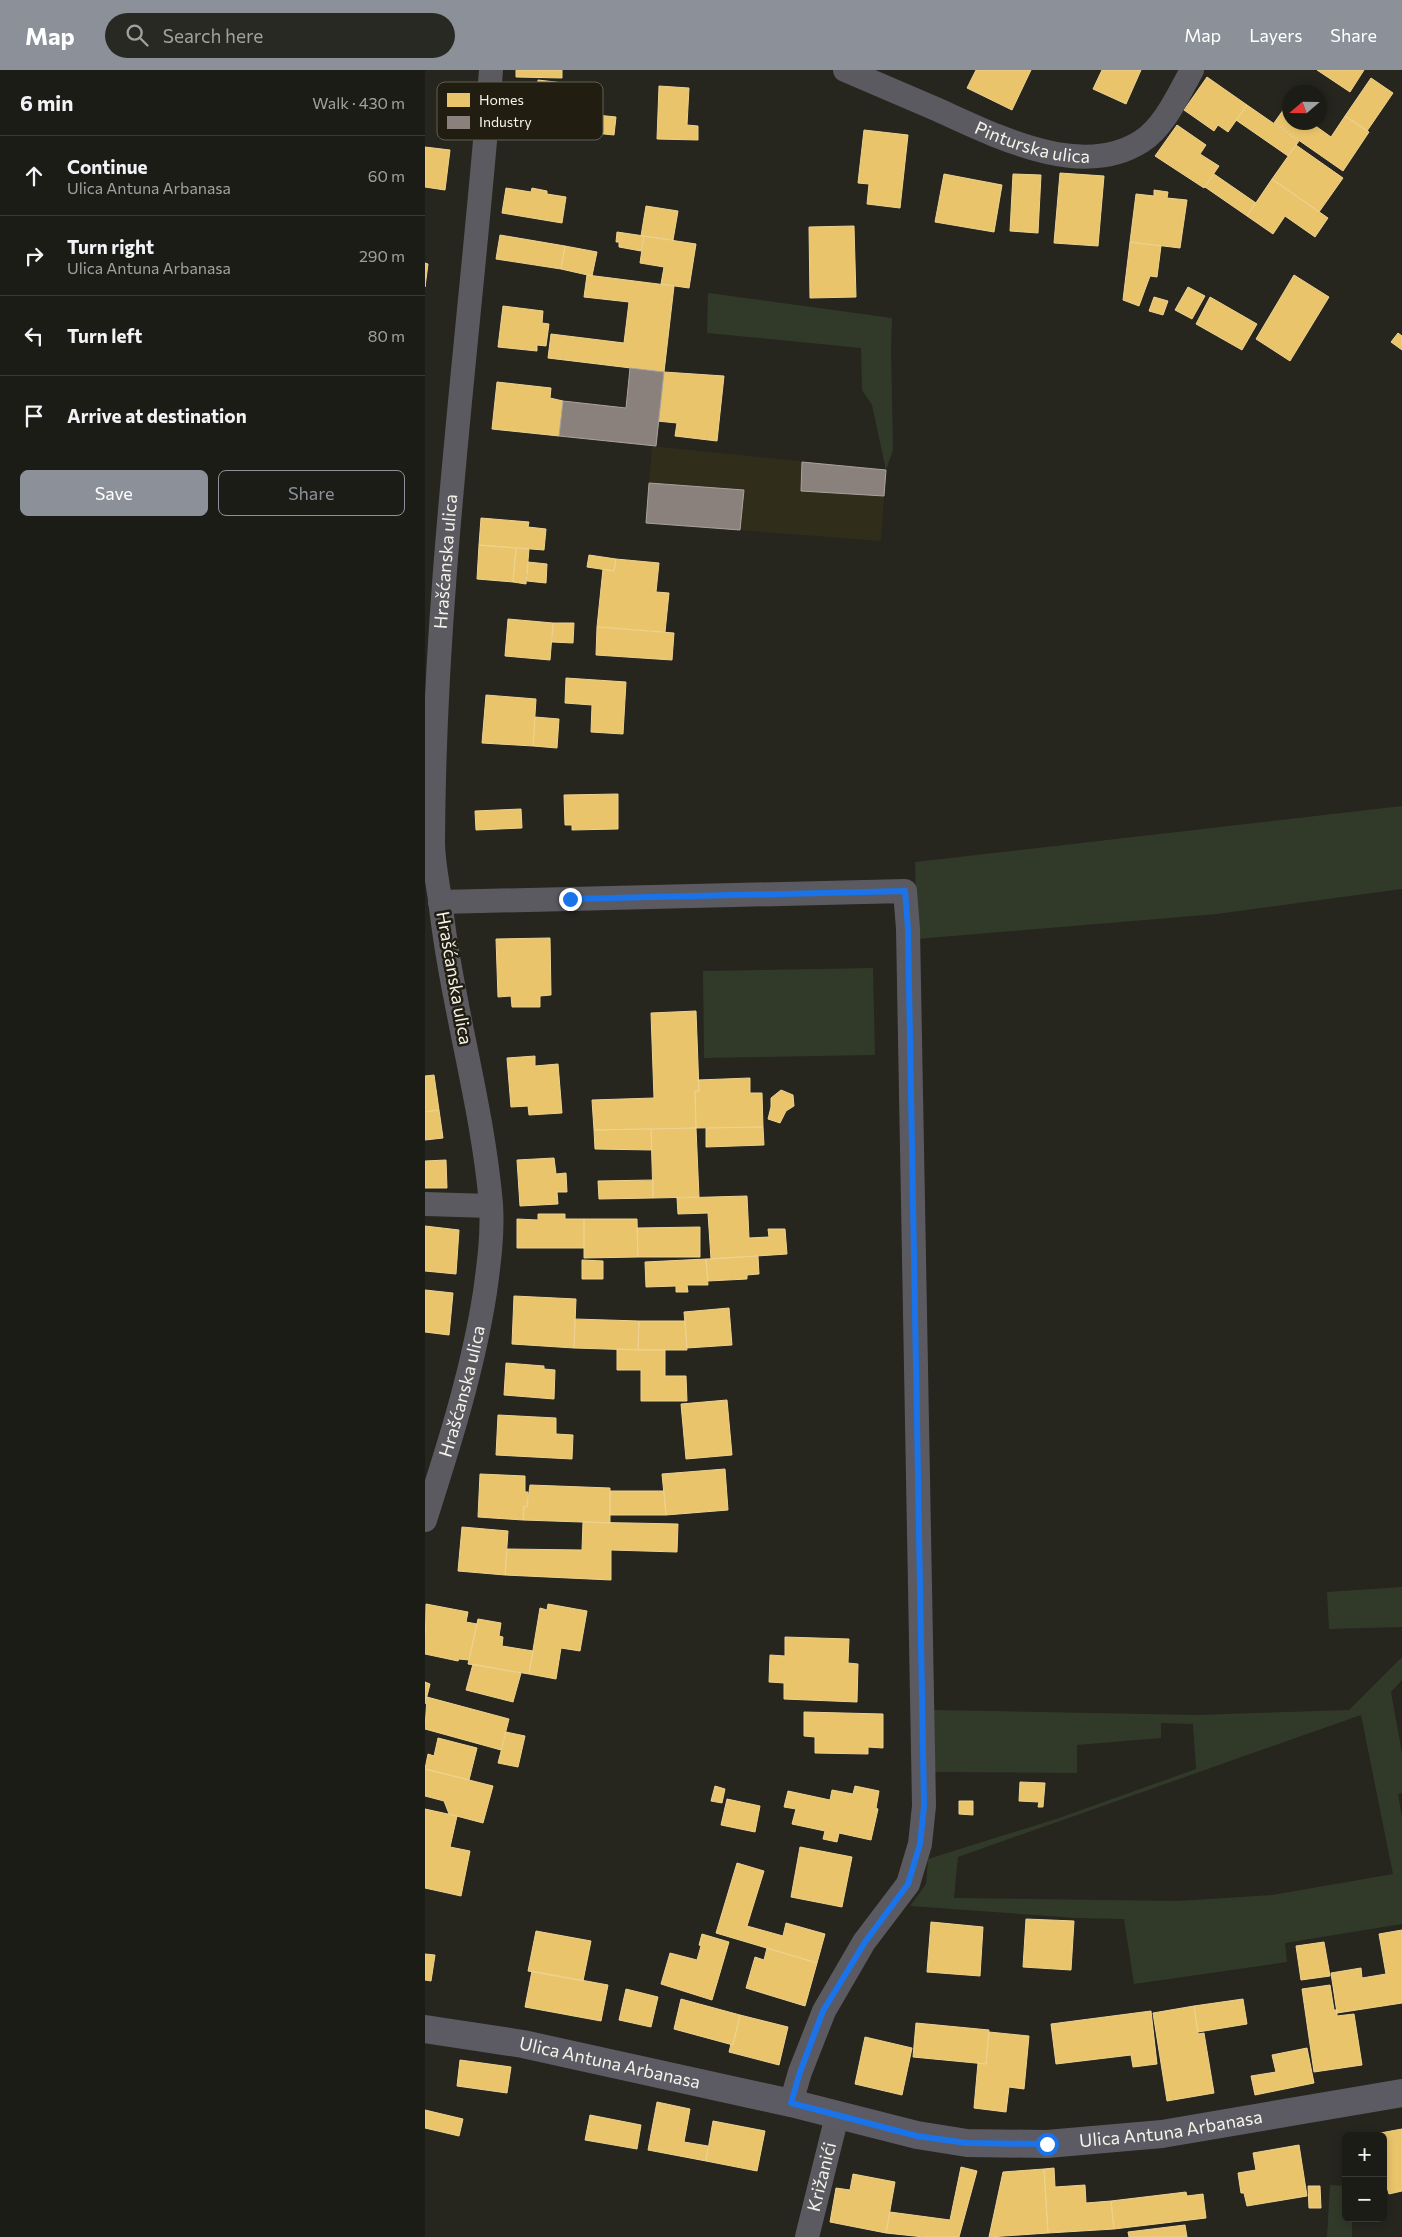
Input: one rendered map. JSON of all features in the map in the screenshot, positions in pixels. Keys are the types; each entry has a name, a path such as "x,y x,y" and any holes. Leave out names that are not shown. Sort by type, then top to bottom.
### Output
{"main road":[{"name":"Ulica Antuna Arbanasa","path":"425,2029 523,2044 791,2103 917,2136 967,2143 1047,2144 1162,2134 1402,2093"}],"street":[{"name":"Pinturska ulica","path":"845,70 997,136 1036,150 1068,155 1097,156 1120,152 1143,140 1158,126 1192,70"},
{"name":"Hrašćanska ulica","path":"425,1520 461,1402 478,1334 489,1263 491,1206 473,1079 448,966 433,844 439,656 446,559 485,140"},
{"path":"440,902 905,891 908,939 924,1806 920,1844 908,1884 865,1942 823,2011 800,2072 791,2103"},
{"path":"425,1204 491,1206"},
{"name":"Križanići","path":"807,2237 837,2116"}],"shaded area":[{"path":"652,446 886,470 881,541 646,523"}],"green space":[{"path":"708,293 892,318 893,450 886,470 872,405 862,390 861,348 707,333"},
{"path":"1402,806 1402,889 1217,914 917,939 915,862"},
{"path":"873,968 875,1055 704,1058 703,971"},
{"path":"1402,1587 1402,1627 1329,1629 1327,1592"},
{"path":"1402,1657 1402,1680 1391,1692 1402,1753 1402,1793 1398,1794 1402,1818 1402,1924 1285,1943 1287,1962 1134,1984 1124,1919 1076,1918 910,1906 926,1884 928,1859 1059,1818 1196,1769 1193,1724 1161,1723 1161,1738 1077,1745 1077,1773 933,1772 932,1710 1197,1715 1349,1710","holes":["1361,1715 1393,1874 1272,1895 1178,1901 954,1898 958,1857"]},
{"path":"1330,2185 1342,2186 1342,2222 1352,2222 1352,2237 1327,2237"}],"building: Homes":[{"path":"516,70 562,70 562,78 516,77"},
{"path":"976,70 1031,70 1012,110 967,88"},
{"path":"1102,70 1141,70 1126,104 1093,89"},
{"path":"1317,70 1364,70 1350,92"},
{"path":"1207,77 1247,105 1228,132 1218,125 1214,131 1184,110"},
{"path":"1371,78 1393,93 1367,131 1345,116"},
{"path":"538,80 555,82 538,82"},
{"path":"659,86 689,88 687,125 698,126 698,140 657,139"},
{"path":"1247,105 1299,141 1288,156 1236,120"},
{"path":"1282,112 1282,129 1274,123"},
{"path":"603,116 616,117 614,135 603,134"},
{"path":"1345,116 1369,132 1343,171 1284,130 1321,130 1331,137"},
{"path":"1177,125 1206,145 1200,154 1219,166 1204,188 1155,156"},
{"path":"864,130 908,135 900,208 867,204 869,184 858,183"},
{"path":"1296,145 1343,178 1319,212 1272,179"},
{"path":"425,147 450,150 445,190 425,187"},
{"path":"1060,173 1104,176 1098,246 1054,243"},
{"path":"944,174 1002,185 994,232 935,222"},
{"path":"1013,174 1041,175 1038,233 1010,231"},
{"path":"1214,174 1256,203 1247,216 1205,187"},
{"path":"1272,179 1328,218 1315,237 1285,216 1273,234 1247,216"},
{"path":"506,188 531,192 532,188 547,191 547,194 566,197 562,223 502,213"},
{"path":"1154,190 1168,192 1167,198 1187,200 1180,248 1130,242 1136,194 1154,196"},
{"path":"646,206 678,211 673,240 641,236"},
{"path":"854,226 856,297 810,298 809,227"},
{"path":"617,232 644,236 641,251 619,247 619,242 616,242"},
{"path":"500,235 565,246 561,269 496,259"},
{"path":"644,236 696,244 689,288 661,284 664,267 640,263"},
{"path":"1130,242 1161,246 1157,277 1150,276 1139,306 1123,300"},
{"path":"565,246 597,252 592,276 561,269"},
{"path":"425,263 428,264 425,287"},
{"path":"587,275 674,286 664,372 548,358 551,334 624,343 629,302 584,297"},
{"path":"1294,275 1329,297 1290,361 1256,339"},
{"path":"1188,287 1205,296 1192,319 1175,310"},
{"path":"1154,297 1168,301 1163,315 1149,311"},
{"path":"1210,297 1257,324 1242,350 1196,324"},
{"path":"503,306 543,311 542,323 549,324 546,346 537,345 537,351 498,347"},
{"path":"1398,333 1402,336 1402,350 1391,342"},
{"path":"664,372 724,376 717,441 675,436 677,423 657,421"},
{"path":"497,382 551,388 550,398 563,401 559,436 492,429"},
{"path":"481,518 529,522 528,527 546,529 544,550 479,545"},
{"path":"479,545 516,548 513,582 477,579"},
{"path":"516,548 529,549 526,584 513,582"},
{"path":"589,555 616,559 614,571 587,567"},
{"path":"616,559 659,563 656,592 669,593 665,632 597,627 603,569 614,571"},
{"path":"528,562 547,564 546,583 527,581"},
{"path":"508,619 553,623 550,660 505,656"},
{"path":"553,623 574,623 573,643 552,642"},
{"path":"597,627 674,633 672,660 596,655"},
{"path":"566,678 626,682 623,734 591,732 592,705 565,703"},
{"path":"486,695 536,699 533,746 482,743"},
{"path":"535,717 559,719 557,748 533,746"},
{"path":"618,794 618,829 572,830 572,825 565,825 564,795"},
{"path":"521,809 522,828 476,830 475,811"},
{"path":"550,938 551,995 540,996 540,1007 512,1007 511,996 498,997 496,939"},
{"path":"696,1011 699,1091 695,1091 696,1128 594,1130 592,1100 654,1098 651,1013"},
{"path":"535,1056 535,1066 558,1064 562,1113 529,1115 528,1106 511,1107 507,1058"},
{"path":"434,1075 439,1110 425,1112 425,1076"},
{"path":"750,1078 750,1093 762,1093 763,1127 696,1128 695,1091 699,1091 698,1080"},
{"path":"781,1090 793,1095 794,1106 786,1111 780,1123 768,1119 771,1098"},
{"path":"439,1110 443,1138 425,1140 425,1112"},
{"path":"763,1127 764,1145 706,1147 706,1128"},
{"path":"696,1128 699,1197 653,1198 651,1129"},
{"path":"651,1129 652,1150 595,1149 594,1130"},
{"path":"554,1158 556,1174 566,1173 567,1192 557,1192 558,1204 520,1206 517,1160"},
{"path":"446,1160 447,1188 425,1188 425,1161"},
{"path":"653,1180 653,1198 599,1199 598,1181"},
{"path":"747,1196 749,1238 769,1237 768,1229 785,1229 787,1254 711,1259 708,1213 678,1214 677,1198"},
{"path":"538,1214 565,1214 565,1219 584,1219 584,1248 517,1248 517,1219 538,1220"},
{"path":"584,1219 637,1219 638,1257 584,1258"},
{"path":"425,1226 459,1230 456,1274 425,1271"},
{"path":"700,1227 700,1257 638,1257 637,1228"},
{"path":"758,1256 759,1274 747,1275 747,1279 708,1281 706,1259"},
{"path":"706,1259 708,1285 687,1285 688,1292 676,1292 676,1286 646,1287 645,1262"},
{"path":"582,1260 603,1261 603,1279 582,1279"},
{"path":"425,1290 453,1293 449,1335 425,1332"},
{"path":"514,1296 576,1299 574,1348 512,1344"},
{"path":"729,1308 732,1345 687,1348 684,1312"},
{"path":"575,1319 639,1321 638,1350 574,1348"},
{"path":"639,1321 685,1321 687,1350 638,1350"},
{"path":"617,1349 665,1350 665,1376 686,1376 687,1401 641,1401 641,1370 617,1370"},
{"path":"506,1363 544,1366 544,1369 555,1370 554,1399 504,1395"},
{"path":"727,1400 732,1455 686,1459 681,1404"},
{"path":"498,1415 556,1418 556,1434 573,1435 572,1459 496,1455"},
{"path":"725,1469 728,1510 666,1515 662,1474"},
{"path":"480,1474 525,1476 525,1492 528,1492 527,1507 524,1506 523,1520 478,1517"},
{"path":"530,1485 610,1488 610,1523 523,1520 524,1506 527,1507"},
{"path":"610,1491 664,1491 666,1515 610,1515"},
{"path":"583,1522 678,1524 677,1552 611,1550 611,1580 505,1575 507,1549 582,1550"},
{"path":"462,1527 508,1531 505,1575 458,1571"},
{"path":"426,1604 468,1612 466,1622 477,1624 469,1660 459,1659 458,1661 425,1654"},
{"path":"548,1604 587,1611 580,1651 561,1648 556,1679 529,1674 540,1608 547,1610"},
{"path":"478,1619 501,1623 499,1636 503,1637 502,1646 533,1651 529,1674 468,1664"},
{"path":"785,1637 849,1639 848,1663 858,1664 857,1702 784,1699 784,1683 769,1682 770,1655 785,1656"},
{"path":"473,1664 521,1673 513,1702 466,1690"},
{"path":"425,1682 430,1684 425,1704"},
{"path":"427,1697 509,1719 501,1750 425,1729"},
{"path":"804,1712 883,1714 883,1748 868,1747 868,1754 815,1753 815,1737 804,1736"},
{"path":"506,1732 525,1736 518,1767 498,1763"},
{"path":"438,1738 477,1748 469,1780 425,1769 428,1754 434,1756"},
{"path":"425,1769 493,1786 483,1823 449,1814 444,1801 425,1796"},
{"path":"1020,1782 1045,1783 1043,1807 1038,1807 1039,1802 1019,1801"},
{"path":"715,1786 725,1789 722,1803 711,1801"},
{"path":"855,1786 879,1791 876,1808 878,1809 871,1840 839,1833 837,1842 823,1839 825,1831 792,1824 796,1809 784,1807 788,1791 830,1800 832,1790 853,1794"},
{"path":"727,1799 760,1806 755,1832 721,1825"},
{"path":"959,1801 973,1801 973,1815 959,1814"},
{"path":"425,1809 457,1816 450,1847 470,1851 461,1896 425,1888"},
{"path":"800,1847 852,1857 842,1907 791,1897"},
{"path":"737,1863 764,1871 747,1926 783,1936 786,1923 825,1934 817,1963 716,1933"},
{"path":"1026,1919 1074,1921 1071,1970 1023,1967"},
{"path":"931,1922 983,1927 980,1976 927,1972"},
{"path":"1402,1930 1402,2003 1337,2013 1331,1973 1361,1968 1362,1978 1386,1974 1379,1934"},
{"path":"536,1931 591,1941 583,1981 528,1971"},
{"path":"702,1934 729,1942 712,2000 661,1984 670,1953 697,1960"},
{"path":"1324,1942 1330,1976 1301,1980 1296,1946"},
{"path":"767,1948 817,1963 805,2006 746,1988 755,1957 764,1960"},
{"path":"425,1954 435,1955 431,1981 425,1980"},
{"path":"532,1971 608,1985 601,2021 525,2007"},
{"path":"1330,1985 1334,2010 1337,2010 1337,2016 1354,2014 1362,2065 1314,2072 1302,1989"},
{"path":"626,1989 658,1997 651,2027 619,2020"},
{"path":"681,1999 740,2015 733,2045 674,2029"},
{"path":"1243,1999 1247,2024 1198,2032 1194,2006"},
{"path":"1194,2006 1198,2034 1204,2033 1214,2093 1167,2101 1153,2013"},
{"path":"1151,2011 1157,2064 1133,2067 1131,2055 1056,2064 1051,2024"},
{"path":"740,2015 788,2027 779,2065 729,2052 731,2044 733,2045"},
{"path":"916,2023 989,2030 986,2064 913,2057"},
{"path":"989,2032 1029,2036 1024,2089 1009,2087 1006,2112 974,2108 978,2063 986,2064"},
{"path":"865,2037 912,2048 902,2095 855,2084"},
{"path":"1307,2048 1314,2083 1255,2095 1251,2076 1276,2072 1272,2055"},
{"path":"460,2060 511,2067 507,2093 457,2086"},
{"path":"657,2102 690,2109 684,2142 708,2146 706,2161 648,2150"},
{"path":"425,2110 463,2119 459,2136 425,2128"},
{"path":"590,2115 641,2125 637,2149 585,2140"},
{"path":"713,2121 765,2131 757,2171 706,2161"},
{"path":"1402,2129 1402,2191 1389,2194 1387,2187 1386,2132"},
{"path":"1299,2145 1307,2196 1247,2206 1244,2193 1241,2193 1238,2173 1256,2170 1253,2153"},
{"path":"961,2167 977,2171 959,2237 924,2237 886,2233 890,2212 950,2220"},
{"path":"1054,2168 1055,2187 1085,2185 1086,2203 1111,2201 1114,2229 1048,2233 1044,2169"},
{"path":"1044,2169 1048,2233 989,2237 1003,2172"},
{"path":"853,2174 895,2182 886,2233 830,2222 836,2188 850,2190"},
{"path":"1308,2186 1320,2186 1321,2208 1309,2208"},
{"path":"1186,2192 1187,2196 1203,2194 1206,2218 1114,2229 1111,2201"},
{"path":"1185,2225 1187,2237 1129,2237 1128,2232"}],"building: Industry":[{"path":"630,368 664,372 656,446 559,436 563,401 626,408"},
{"path":"802,462 886,470 884,496 801,491"},
{"path":"649,483 744,490 740,530 646,523"}],"route":[{"path":"570,899 905,891 908,929 915,1353 925,1768 924,1806 920,1844 908,1884 865,1942 823,2011 800,2072 791,2103 917,2136 967,2143 1047,2144"}]}
